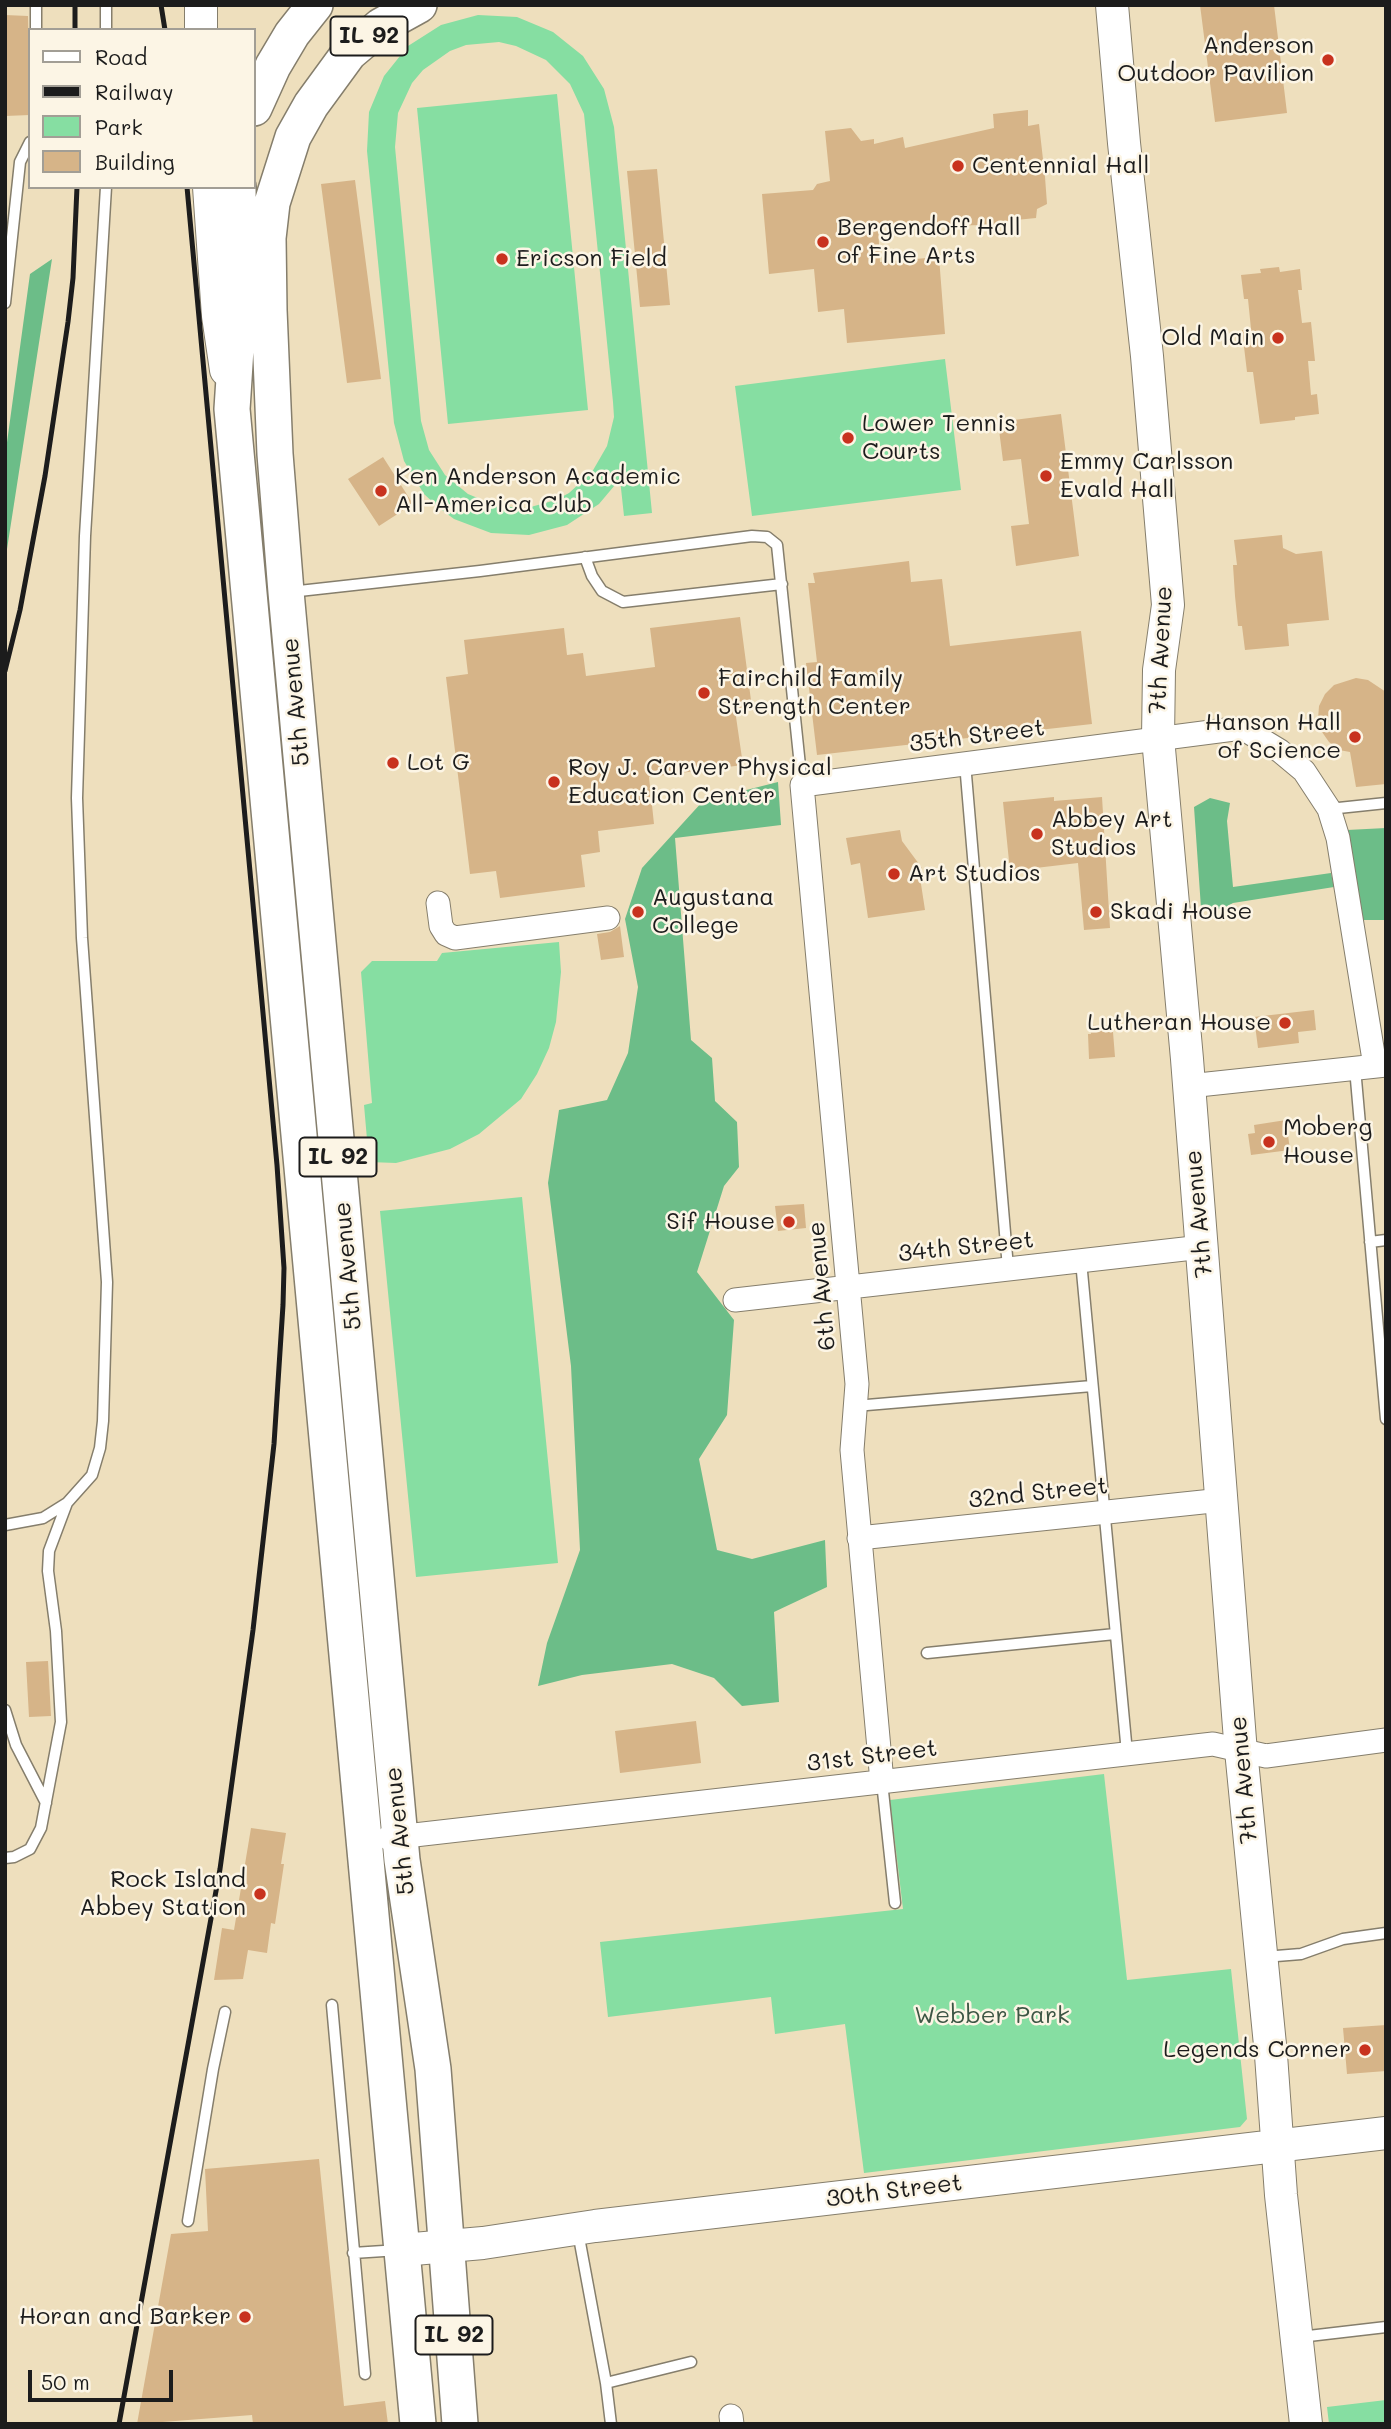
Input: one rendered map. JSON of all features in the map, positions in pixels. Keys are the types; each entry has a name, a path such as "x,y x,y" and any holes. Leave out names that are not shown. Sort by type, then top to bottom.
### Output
{"main road":[{"name":"IL 92","path":"256,104 273,66 292,34 315,5"},
{"name":"5th Avenue","path":"419,5 381,26 349,53 311,105 293,137 272,203 268,238 272,397 286,592 400,1837 411,1931 432,2058 460,2424"},
{"name":"5th Avenue","path":"238,189 239,303 232,409 418,2424"}],"street":[{"path":"201,5 201,28"},
{"name":"7th Avenue","path":"1112,5 1147,356 1168,605 1159,670 1158,738 1189,1086 1241,1750 1262,1958 1281,2195 1306,2424"},
{"path":"209,189 218,316 232,409"},
{"name":"35th Street","path":"802,785 1158,738 1234,729 1247,731 1280,751 1304,771 1329,809 1338,838 1372,1066"},
{"name":"6th Avenue","path":"802,785 857,1384 852,1450 882,1782"},
{"path":"438,903 441,926 446,934 455,938 608,918"},
{"path":"1189,1086 1372,1066"},
{"name":"34th Street","path":"735,1300 1202,1247"},
{"name":"32nd Street","path":"859,1538 1222,1500"},
{"name":"31st Street","path":"364,1840 1213,1744 1266,1756 1386,1740"},
{"name":"30th Street","path":"402,2249 446,2246 1386,2133"}],"lane":[{"path":"36,5 36,28"},
{"path":"106,5 106,28"},
{"path":"5,303 19,162 28,146"},
{"path":"5,1525 43,1518 68,1503 92,1475 100,1448 103,1420 107,1282 82,938 77,798 83,578 106,189"},
{"path":"286,592 757,536 775,542 782,584 802,785"},
{"path":"585,557 595,582 602,591 623,603 782,584"},
{"path":"965,763 1008,1268"},
{"path":"1329,809 1386,803"},
{"path":"1372,1066 1370,1242 1386,1419"},
{"path":"1370,1242 1386,1240"},
{"path":"1081,1261 1127,1753"},
{"path":"855,1406 1092,1386"},
{"path":"5,1858 14,1857 30,1849 41,1828 61,1722 56,1631 48,1571 49,1551 68,1503"},
{"path":"928,1653 1115,1634"},
{"path":"5,1710 16,1745 46,1803"},
{"path":"882,1782 895,1903"},
{"path":"1262,1958 1301,1954 1343,1938 1386,1933"},
{"path":"332,2005 365,2374"},
{"path":"188,2221 225,2012"},
{"path":"578,2229 611,2424"},
{"path":"353,2253 402,2249"},
{"path":"1297,2338 1386,2327"},
{"path":"606,2383 691,2362"}],"green space":[{"path":"478,15 517,17 553,32 583,56 604,89 614,127 652,513 624,516 620,479 599,504 567,525 529,535 491,533 454,519 438,507 424,494 404,461 394,423 367,151 369,112 384,76 408,46 441,25","holes":["499,42 516,46 546,60 570,84 584,114 614,417 607,446 592,472 569,493 556,500 527,508 497,506 468,494 445,475 429,450 421,421 395,147 398,113 412,83 423,70 450,51 466,45"]},
{"name":"Ericson Field","path":"557,94 588,410 448,424 417,108"},
{"path":"52,259 5,562 5,457 30,274"},
{"name":"Lower Tennis Courts","path":"945,359 961,490 752,516 735,386"},
{"path":"778,782 781,825 675,838 691,1040 712,1058 715,1101 737,1122 739,1167 724,1186 697,1272 734,1320 727,1415 699,1459 717,1550 752,1559 825,1540 827,1587 774,1612 779,1702 742,1706 714,1678 672,1664 582,1675 538,1686 547,1643 580,1550 571,1366 548,1183 559,1110 607,1100 628,1053 638,987 625,919 642,868 703,801"},
{"path":"1210,798 1230,803 1227,821 1233,887 1331,873 1334,887 1233,903 1222,909 1201,908 1194,807"},
{"path":"1386,828 1386,920 1361,920 1347,830"},
{"path":"559,942 561,972 556,1022 549,1048 521,1099 479,1134 450,1149 396,1163 369,1162 364,1105 372,1103 361,972 372,961 437,961 442,953"},
{"path":"522,1197 558,1563 416,1577 380,1211"},
{"name":"Webber Park","path":"1104,1774 1127,1980 1231,1969 1247,2119 1240,2127 864,2173 845,2024 775,2034 771,1997 608,2017 600,1942 903,1909 890,1800"},
{"path":"1386,2400 1386,2424 1329,2424 1327,2407"}],"building":[{"path":"1200,5 1274,5 1287,113 1215,122"},
{"path":"5,15 28,16 28,115 5,116"},
{"path":"1028,110 1028,126 1039,124 1047,204 1037,209 1036,218 1006,221 1004,225 878,226 880,262 939,257 945,334 847,343 844,309 818,312 814,269 769,274 762,194 813,190 817,184 830,181 825,131 851,128 861,141 874,139 874,144 903,137 905,148 994,128 993,114"},
{"path":"657,169 670,305 640,307 627,171"},
{"path":"355,180 381,379 347,383 321,184"},
{"name":"Old Main","path":"1279,267 1280,272 1300,269 1302,290 1298,290 1302,323 1311,322 1315,361 1308,361 1311,395 1317,394 1319,414 1260,424 1253,372 1247,372 1242,330 1251,329 1248,299 1244,299 1241,275 1261,273 1260,269"},
{"name":"Emmy Carlsson Evald Hall","path":"1061,414 1079,556 1016,566 1011,526 1029,524 1021,459 1003,461 998,422"},
{"name":"Ken Anderson Academic All-America Club","path":"383,457 413,504 379,526 348,479"},
{"path":"1282,535 1283,548 1296,554 1322,551 1329,620 1287,624 1289,646 1245,650 1242,626 1238,626 1235,596 1233,565 1237,565 1234,540"},
{"path":"909,561 911,582 942,579 950,646 1081,631 1092,724 817,755 806,663 817,662 808,583 815,583 813,573"},
{"name":"Roy J. Carver Physical Education Center","path":"740,617 752,708 735,710 743,765 649,777 654,824 598,831 600,852 581,855 585,887 500,898 496,871 470,874 446,677 468,674 464,640 564,628 567,655 583,653 586,676 655,667 650,628"},
{"name":"Hanson Hall of Science","path":"1356,678 1368,680 1386,692 1386,784 1356,787 1350,752 1339,750 1329,742 1318,719 1319,706 1325,694 1334,685"},
{"path":"1054,797 1054,801 1102,797 1110,928 1084,930 1078,863 1010,871 1003,802"},
{"name":"Art Studios","path":"900,830 902,841 922,868 919,871 925,910 868,918 860,863 851,865 846,838"},
{"path":"620,926 624,957 601,960 597,934 610,932"},
{"name":"Lutheran House","path":"1314,1010 1316,1030 1298,1032 1299,1043 1258,1048 1254,1017"},
{"path":"1110,1025 1115,1057 1089,1059 1090,1026"},
{"name":"Moberg House","path":"1286,1120 1290,1150 1251,1155 1248,1134 1255,1133 1254,1125"},
{"name":"Sif House","path":"804,1204 806,1228 778,1231 775,1206"},
{"path":"48,1661 51,1716 29,1717 26,1662"},
{"path":"696,1721 701,1763 620,1773 615,1731"},
{"name":"Rock Island Abbey Station","path":"251,1828 286,1833 275,1924 271,1923 267,1953 248,1950 243,1979 214,1980 222,1928 234,1930"},
{"name":"Legends Corner","path":"1386,2025 1386,2071 1347,2074 1343,2028"},
{"name":"Horan and Barker","path":"319,2159 344,2406 385,2401 388,2424 253,2424 252,2415 137,2424 171,2234 208,2231 205,2169"}],"railway":[{"path":"75,5 75,28"},
{"path":"161,5 165,28"},
{"path":"5,671 20,610 45,476 68,322 77,189"},
{"path":"119,2424 220,1869 253,1630 274,1444 283,1305 284,1268 277,1165 187,189"}],"place":[{"name":"Anderson Outdoor Pavilion","path":"1328,60"},
{"name":"Centennial Hall","path":"958,166"},
{"name":"Bergendoff Hall of Fine Arts","path":"823,242"},
{"name":"Ericson Field","path":"502,259"},
{"name":"Old Main","path":"1278,338"},
{"name":"Lower Tennis Courts","path":"848,438"},
{"name":"Emmy Carlsson Evald Hall","path":"1046,476"},
{"name":"Ken Anderson Academic All-America Club","path":"381,491"},
{"name":"Fairchild Family Strength Center","path":"704,693"},
{"name":"Hanson Hall of Science","path":"1355,737"},
{"name":"Lot G","path":"393,763"},
{"name":"Roy J. Carver Physical Education Center","path":"554,782"},
{"name":"Abbey Art Studios","path":"1037,834"},
{"name":"Art Studios","path":"894,874"},
{"name":"Augustana College","path":"638,912"},
{"name":"Skadi House","path":"1096,912"},
{"name":"Lutheran House","path":"1285,1023"},
{"name":"Moberg House","path":"1269,1142"},
{"name":"Sif House","path":"789,1222"},
{"name":"Rock Island Abbey Station","path":"260,1894"},
{"name":"Legends Corner","path":"1365,2050"},
{"name":"Horan and Barker","path":"245,2317"}]}
